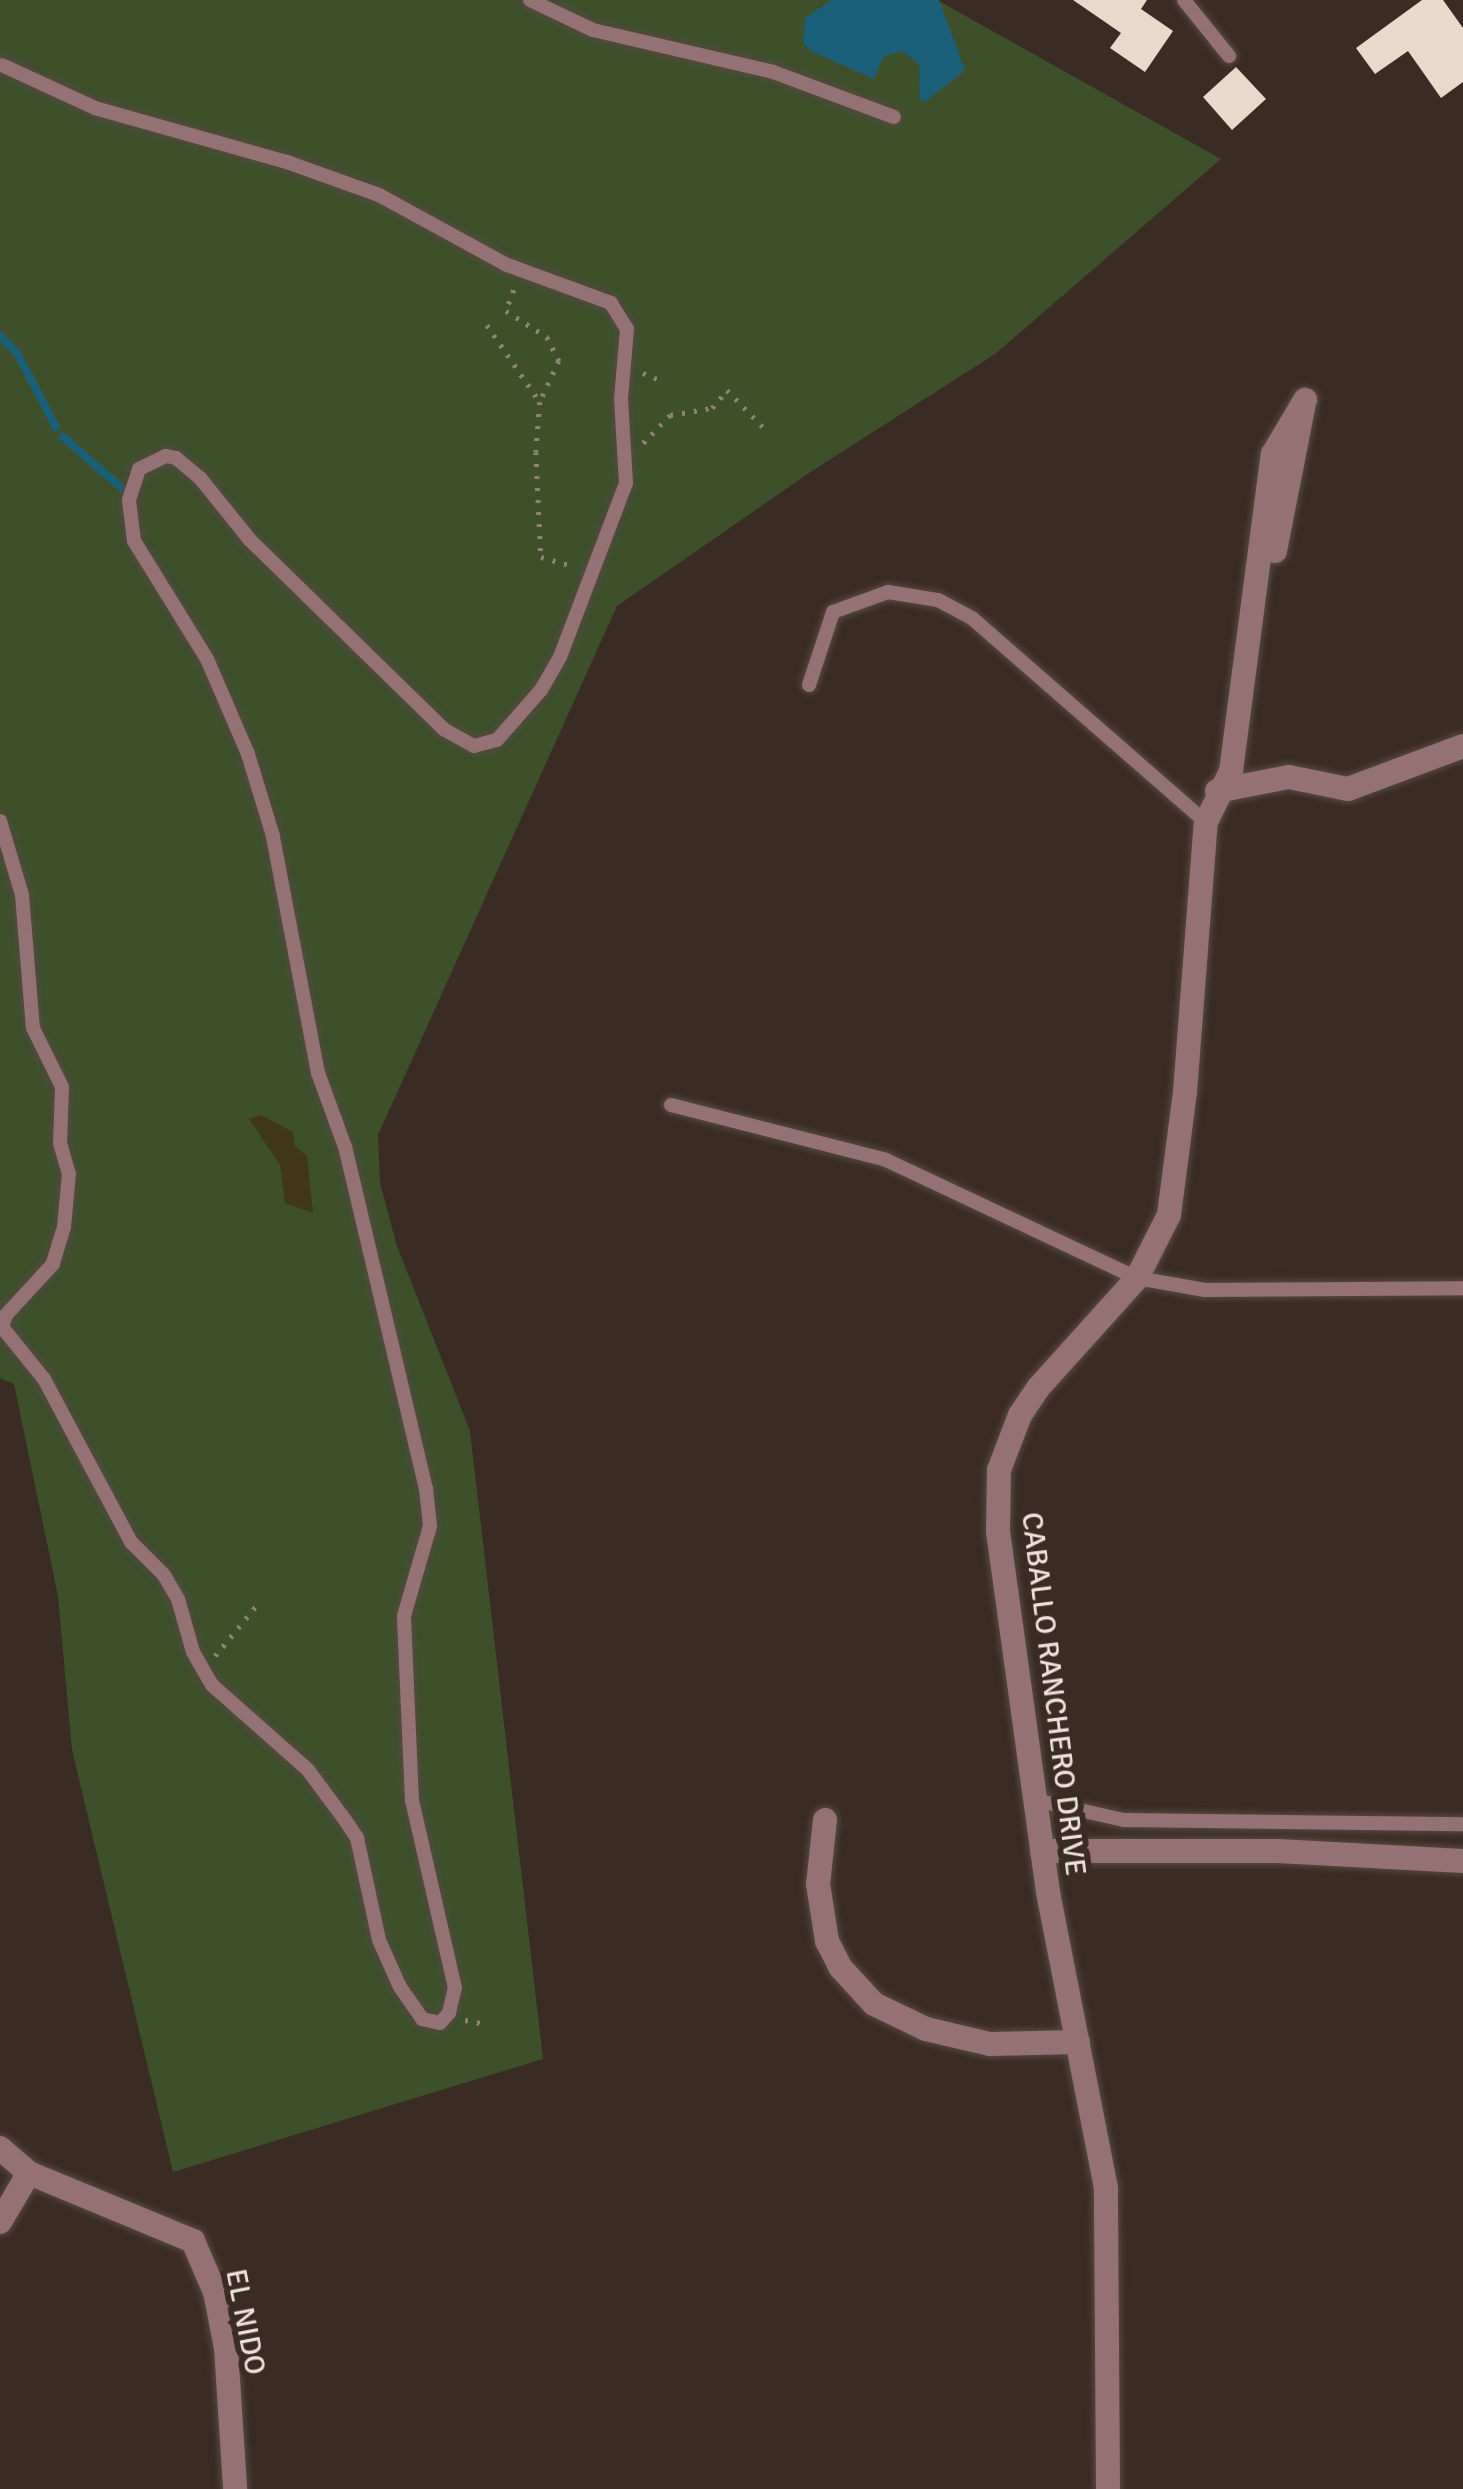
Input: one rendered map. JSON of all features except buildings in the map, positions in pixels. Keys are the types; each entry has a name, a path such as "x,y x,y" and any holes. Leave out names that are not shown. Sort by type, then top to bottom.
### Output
{"street":[{"name":"CABALLO RANCHERO DRIVE","path":"1108,2489 1106,2188 1042,1851 998,1532 999,1470 1020,1415 1039,1387 1137,1278 1164,1228 1177,1168 1206,822 1224,781 1273,454 1305,400"},
{"path":"1224,781 1289,777 1348,789 1463,746"},
{"path":"825,1820 818,1884 827,1941 840,1967 874,2004 926,2029 990,2044 1078,2042"},
{"path":"1042,1851 1277,1851 1463,1862"},
{"name":"EL NIDO","path":"0,2148 28,2173 193,2241 214,2291 226,2348 236,2489"},
{"path":"0,2222 28,2173"}],"lane":[{"path":"530,0 593,30 772,73 894,117"},
{"path":"1184,0 1229,56"},
{"path":"0,821 22,895 33,1028 62,1087 60,1143 69,1174 64,1227 53,1264 6,1315 2,1327 52,1393 131,1542 164,1575 212,1685 308,1770 346,1820 357,1838 379,1940 400,1987 422,2020 443,2021 454,1988 412,1801 404,1616 430,1526 426,1489 345,1148 318,1073 312,1018 293,954 267,816 248,754 207,659 134,541 128,516 130,487 139,469 156,459 176,458 189,467 250,539 363,652 445,730 474,746 504,736 541,690 574,626 626,483 627,329 611,303 521,270 347,182 95,108 2,65"},
{"path":"809,685 833,612 888,592 938,600 973,619 1206,822"},
{"path":"671,1105 886,1160 1137,1278 1205,1290 1463,1288"},
{"path":"1035,1800 1124,1820 1463,1824"}],"path":[{"path":"521,270 506,311 547,337 559,361 540,402 536,452 541,557 593,569"},
{"path":"487,325 540,402"},
{"path":"625,367 665,382"},
{"path":"624,451 651,439 670,415 712,408 727,390 764,429"},
{"path":"201,1666 237,1636 256,1606"}],"green space":[{"path":"0,0 937,0 1221,159 995,354 812,471 617,606 378,1135 380,1183 397,1246 470,1431 543,2059 173,2172 72,1750 58,1596 14,1384 0,1378"}],"sand":[{"path":"261,1115 293,1132 295,1146 307,1156 313,1213 285,1203 280,1165 249,1119"}],"water":[{"path":"832,0 939,0 965,70 925,102 920,100 919,64 902,51 883,57 874,79 811,51 803,43 805,18"}],"waterway":[{"path":"0,336 17,353 56,427"},
{"path":"63,437 123,489"}]}
